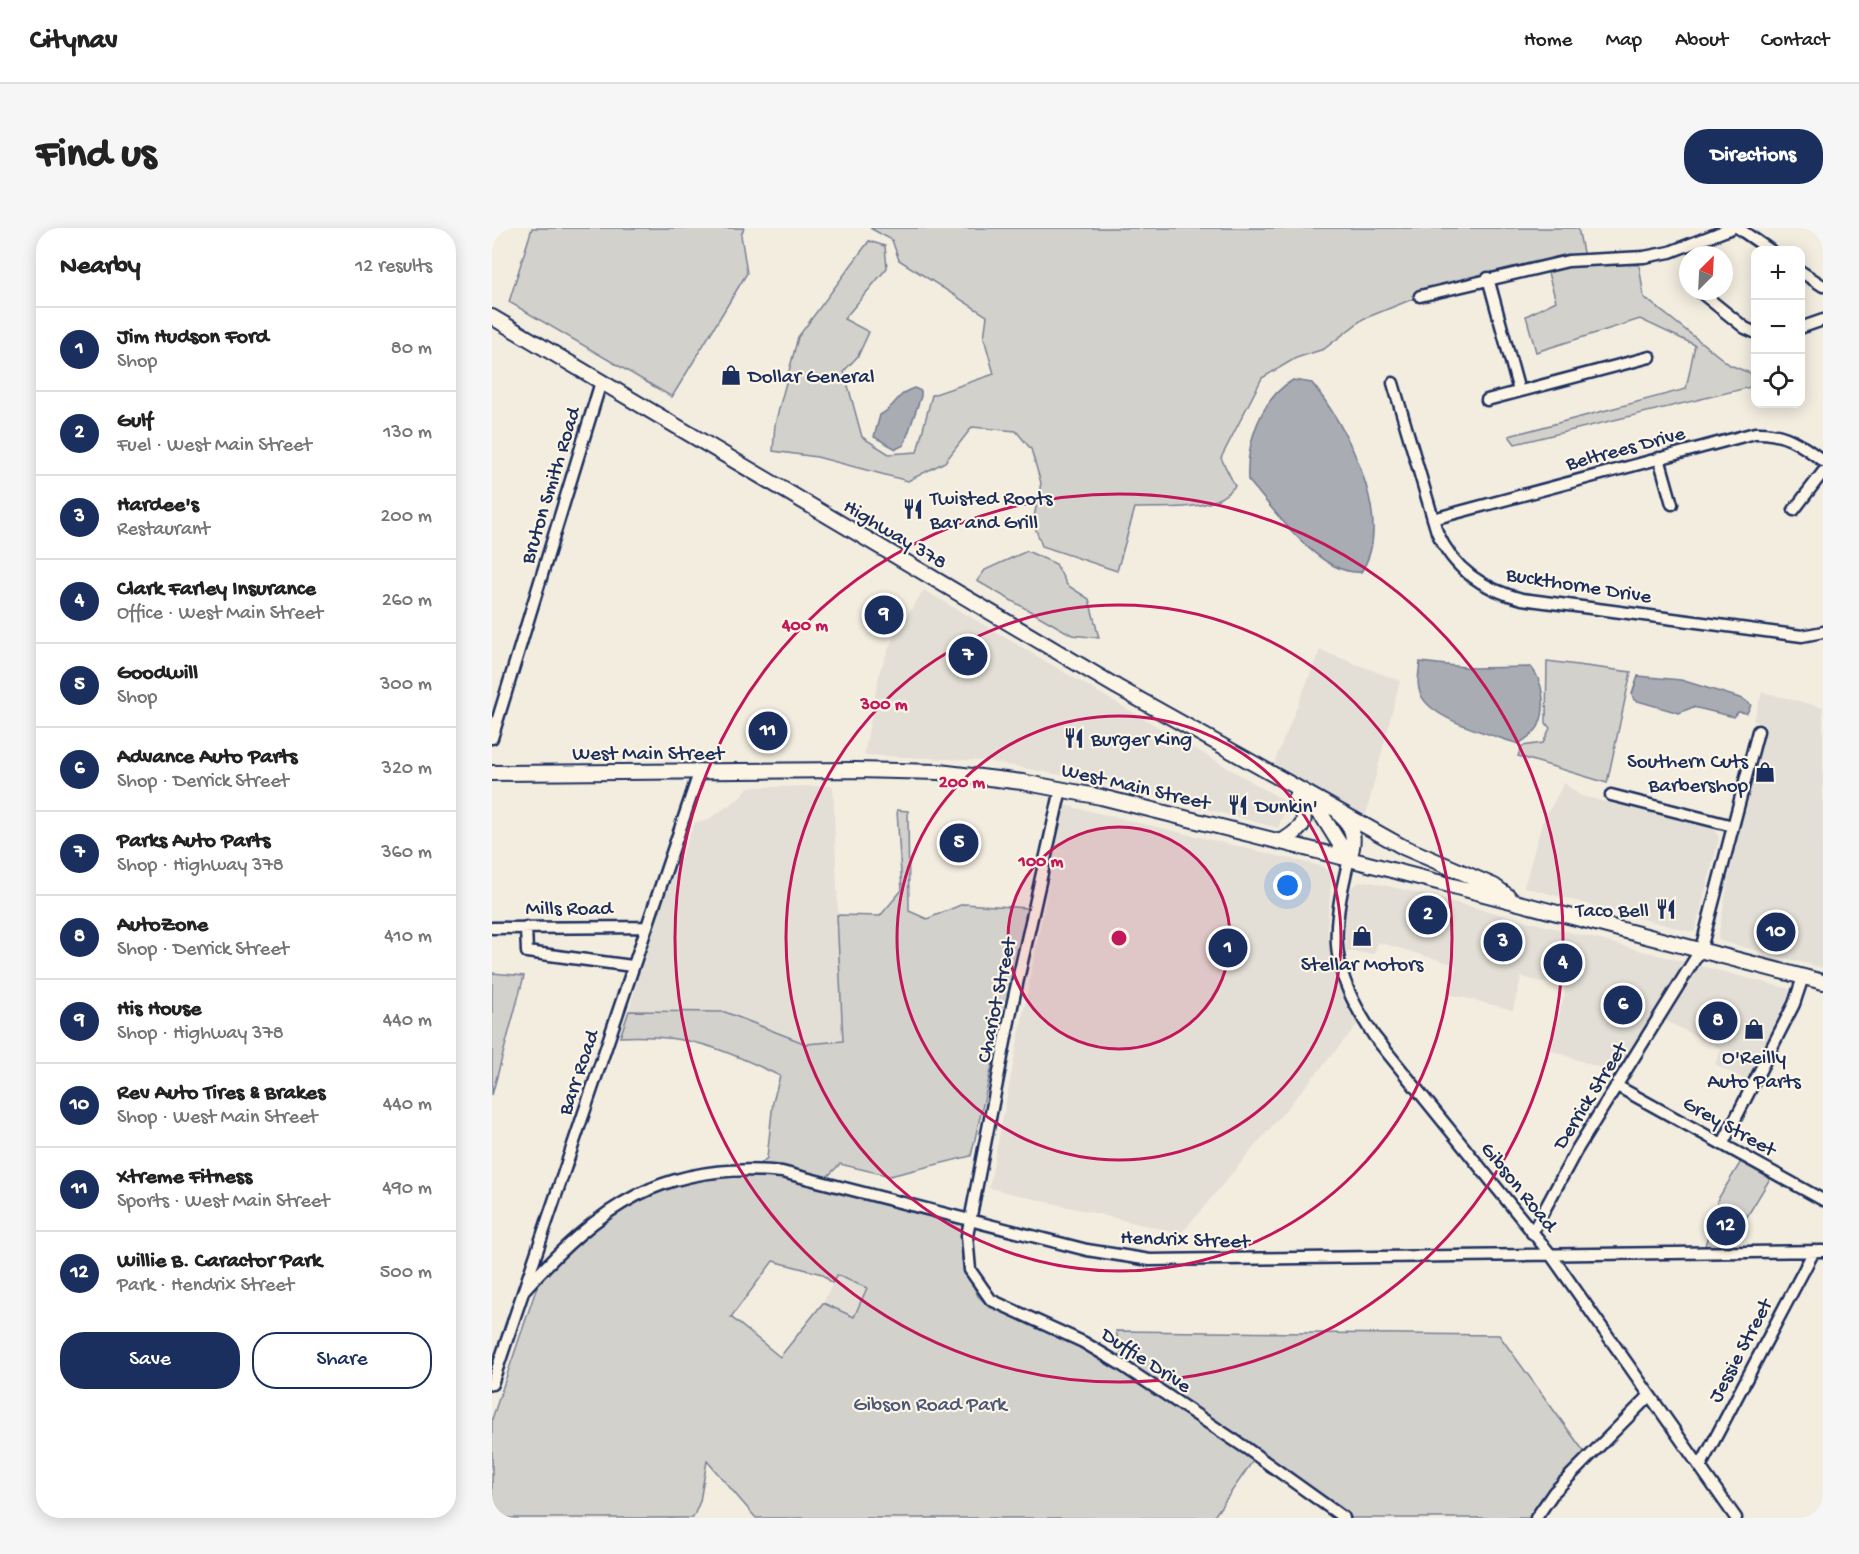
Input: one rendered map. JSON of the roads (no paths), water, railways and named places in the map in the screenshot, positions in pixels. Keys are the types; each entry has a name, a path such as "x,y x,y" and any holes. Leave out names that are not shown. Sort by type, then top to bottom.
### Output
{"main road":[{"name":"Highway 378","path":"492,317 1099,677 1281,780"},
{"name":"West Main Street","path":"492,773 856,770 939,772 1061,789 1349,859 1823,982"},
{"path":"1281,780 1413,852 1494,886 1513,901"},
{"path":"1281,780 1300,806 1305,819 1298,831 1281,842"},
{"path":"1281,780 1323,817 1349,859"},
{"path":"1330,806 1352,829 1353,841 1349,859"}],"street":[{"path":"1420,296 1488,278 1568,261 1661,253 1732,228"},
{"path":"1738,228 1764,246"},
{"path":"1805,274 1823,286"},
{"path":"1488,278 1519,391"},
{"path":"1710,300 1751,331"},
{"path":"1805,326 1823,320"},
{"path":"1487,400 1650,357"},
{"name":"Bruton Smith Road","path":"492,738 601,382"},
{"name":"Buckthorne Drive","path":"1393,383 1442,544 1459,566 1484,586 1503,594 1802,636 1823,632"},
{"name":"Beltrees Drive","path":"1433,519 1730,438 1767,433 1790,438 1823,461"},
{"path":"1659,458 1672,504"},
{"path":"1794,510 1823,472"},
{"name":"Derrick Street","path":"1532,1233 1562,1176 1701,949 1758,731"},
{"name":"Barr Road","path":"492,1384 699,773"},
{"name":"Chariot Street","path":"970,1220 1012,1006 1061,789"},
{"path":"1611,795 1733,826"},
{"name":"Gibson Road","path":"1349,859 1335,927 1342,976 1349,995 1374,1036 1551,1255 1736,1518"},
{"path":"526,927 527,952 632,966"},
{"name":"Mills Road","path":"492,928 646,927"},
{"path":"1724,1143 1794,1004 1803,977"},
{"name":"Grey Street","path":"1617,1086 1724,1143 1823,1200"},
{"name":"Hendrix Street","path":"524,1290 571,1240 617,1206 655,1186 697,1173 740,1169 782,1172 1101,1253 1150,1260 1818,1251"},
{"name":"Duffie Drive","path":"970,1220 967,1254 970,1270 992,1300 1083,1342 1120,1364 1246,1448 1344,1518"},
{"name":"Jessie Street","path":"1700,1467 1818,1251"},
{"path":"1536,1518 1554,1492 1649,1396"}],"place":[{"name":"Dollar General","path":"731,375"},
{"name":"Twisted Roots Bar and Grill","path":"913,509"},
{"name":"His House","path":"884,615"},
{"name":"Parks Auto Parts","path":"968,656"},
{"name":"Xtreme Fitness","path":"768,731"},
{"name":"Burger King","path":"1074,738"},
{"name":"Southern Cuts Barbershop","path":"1765,772"},
{"name":"Dunkin'","path":"1238,805"},
{"name":"Goodwill","path":"959,843"},
{"name":"Taco Bell","path":"1666,909"},
{"name":"Gulf","path":"1428,915"},
{"name":"Rev Auto Tires & Brakes","path":"1776,932"},
{"name":"Stellar Motors","path":"1362,936"},
{"name":"Hardee's","path":"1503,942"},
{"name":"Jim Hudson Ford","path":"1228,948"},
{"name":"Clark Farley Insurance","path":"1563,963"},
{"name":"Advance Auto Parts","path":"1623,1005"},
{"name":"AutoZone","path":"1718,1021"},
{"name":"O'Reilly Auto Parts","path":"1754,1029"},
{"name":"Willie B. Caractor Park","path":"1726,1226"}],"park label":[{"name":"Gibson Road Park","path":"930,1403"}]}
